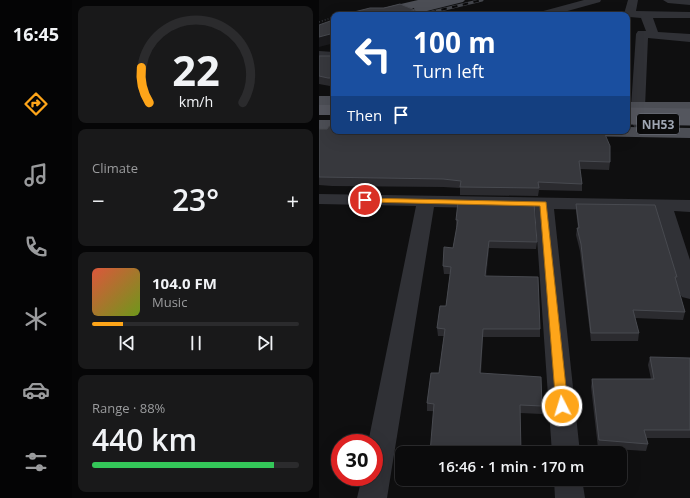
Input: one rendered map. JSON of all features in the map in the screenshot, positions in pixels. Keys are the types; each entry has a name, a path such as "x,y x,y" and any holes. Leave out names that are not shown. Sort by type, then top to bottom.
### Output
{"highway":[{"path":"319,110 331,110"},
{"path":"631,110 690,117"},
{"path":"319,118 331,118"},
{"name":"NH53","path":"630,124 690,125"}],"main road":[{"path":"369,12 416,0"},
{"path":"383,12 433,0"},
{"path":"403,12 453,0"},
{"path":"412,12 459,0"},
{"path":"319,101 331,102"},
{"name":"NH53","path":"631,110 690,107"},
{"path":"319,125 331,125"},
{"name":"NH53","path":"630,132 690,133"}],"street":[{"path":"551,12 596,0"},
{"path":"633,0 630,14 649,10 690,9"},
{"path":"668,0 690,2"},
{"path":"649,10 690,15"},
{"path":"649,10 653,35"},
{"path":"645,132 631,110 641,34 690,38"},
{"path":"319,55 331,56"},
{"path":"319,199 690,206"},
{"path":"372,498 426,201"},
{"path":"543,203 565,446"},
{"path":"663,206 690,292"},
{"path":"569,486 570,498"}],"path":[{"path":"319,22 331,19"}],"building":[{"path":"400,4 415,10 409,12 354,12 370,8 384,8"},
{"path":"331,21 331,34 319,37 319,25"},
{"path":"319,56 331,56 331,78 319,76"},
{"path":"331,126 331,134 605,134 610,146 610,162 579,161 582,184 538,182 539,188 460,187 461,181 443,179 319,177 319,129 327,129"},
{"path":"458,202 534,203 537,242 489,241 485,276 538,277 540,329 483,329 480,373 541,377 542,406 520,405 521,446 431,446 434,404 427,403 431,373 439,373 445,329 437,328 440,306 446,306 451,267 443,266 444,247 453,248 458,220 456,220"},
{"path":"576,204 655,205 677,277 675,277 685,312 633,310 639,333 591,333 581,244 577,228 579,228"},
{"path":"650,357 690,358 690,430 644,430 648,444 599,440 592,379 654,379"}],"railway":[{"path":"432,12 482,0"}],"route":[{"path":"365,200 543,203 562,406"}]}
